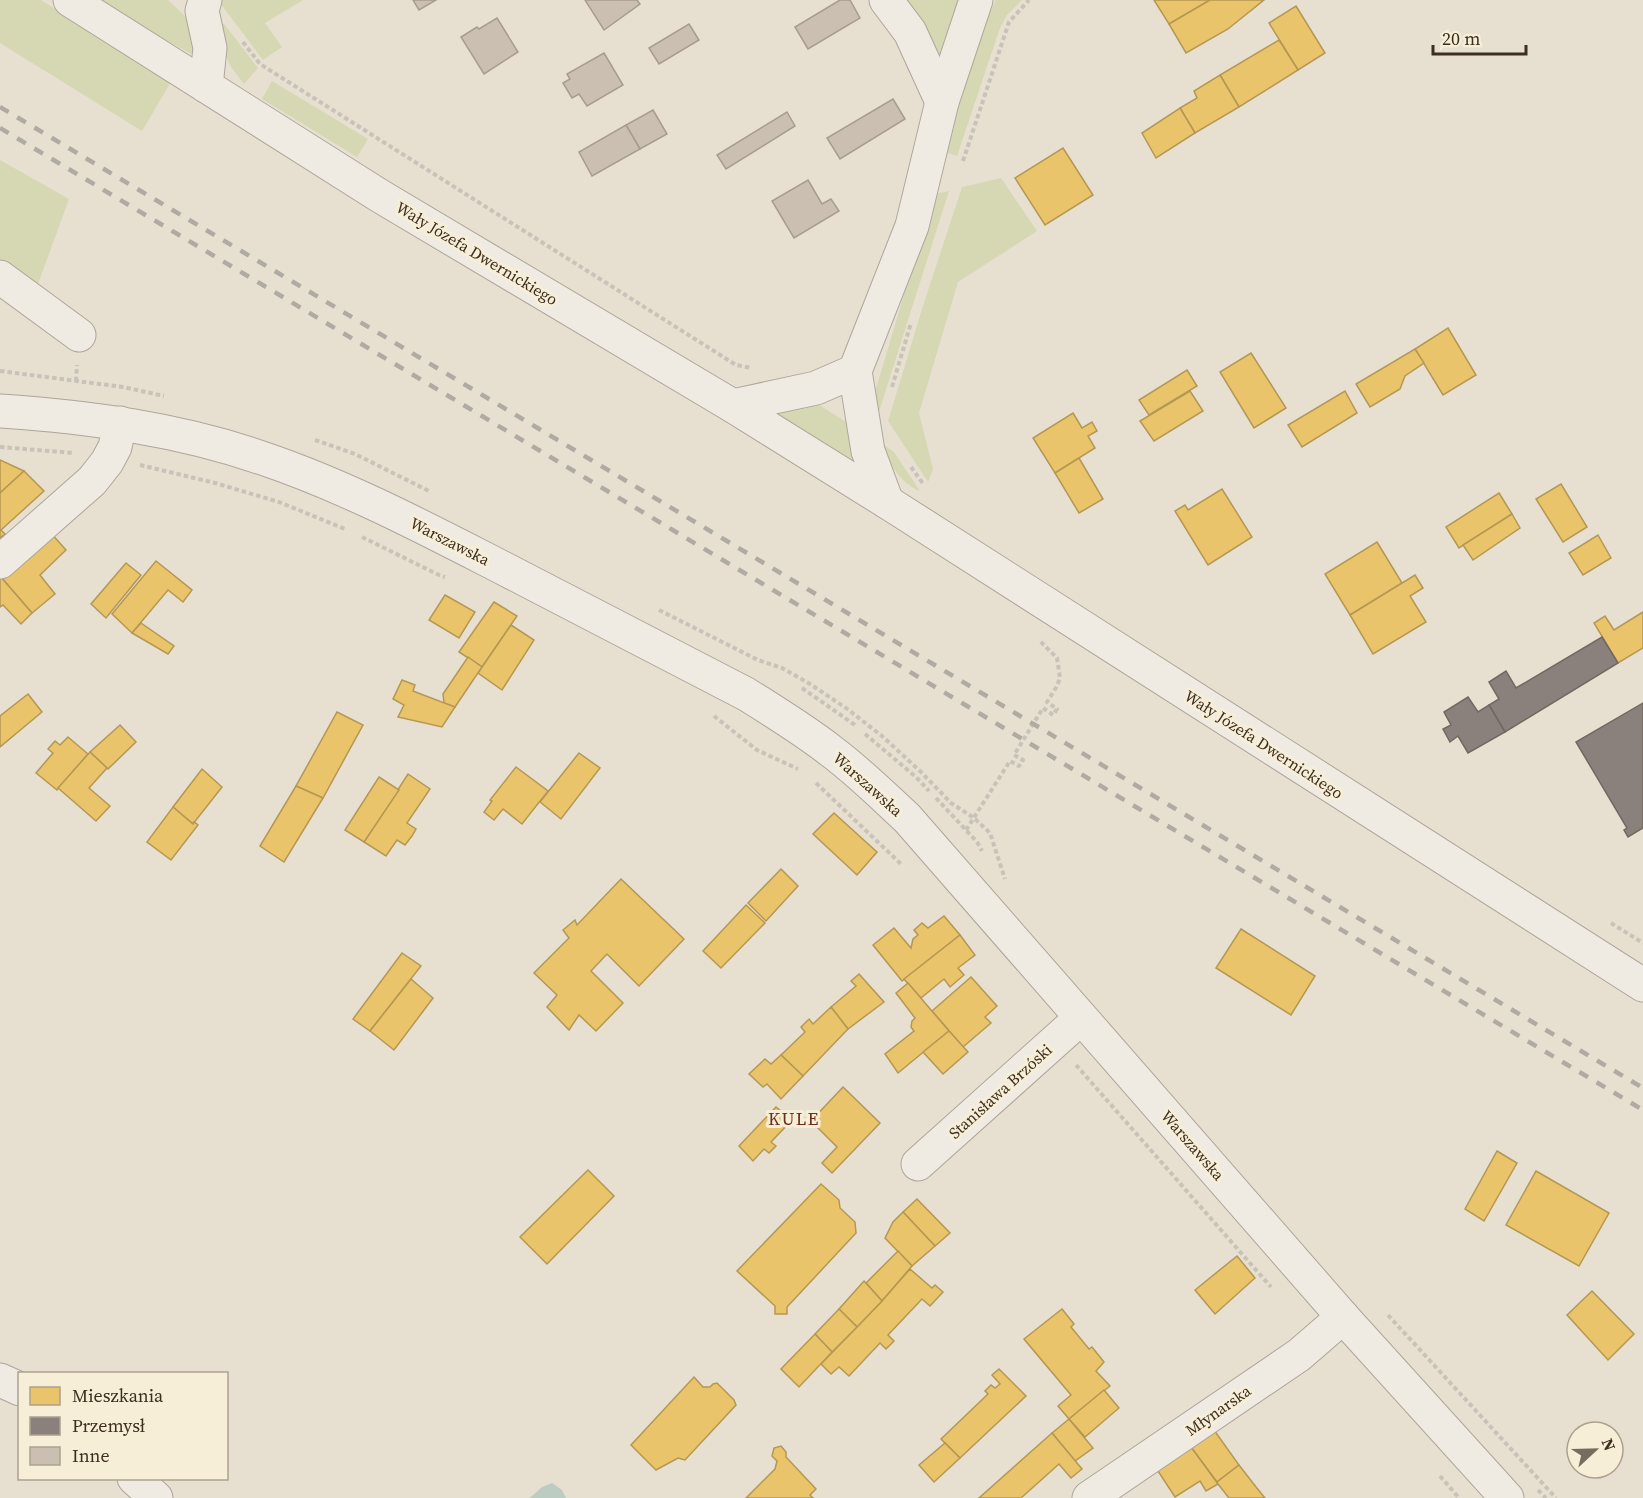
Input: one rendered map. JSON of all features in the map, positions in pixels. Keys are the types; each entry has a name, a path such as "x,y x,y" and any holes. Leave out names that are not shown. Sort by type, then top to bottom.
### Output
{"street":[{"name":"Wały Józefa Dwernickiego","path":"70,0 380,196 733,406 1643,985"},
{"path":"205,0 202,11 210,48 206,86"},
{"path":"886,0 910,32 942,102"},
{"path":"886,502 868,451 855,371 912,226 942,102 976,0"},
{"path":"0,277 79,335"},
{"path":"733,406 816,388 855,371"},
{"name":"Warszawska","path":"0,411 120,423 181,435 262,458 341,488 439,535 746,694 831,751 907,818 1342,1317 1507,1498"},
{"path":"0,562 92,481 115,447 120,423"},
{"name":"Stanisława Brzóski","path":"918,1164 1081,1017"},
{"name":"Młynarska","path":"1089,1498 1299,1355 1342,1317"},
{"path":"0,1380 18,1388"},
{"path":"135,1480 156,1498"}],"path":[{"path":"238,37 260,64 270,71 736,365 759,369"},
{"path":"0,371 123,387 173,398"},
{"path":"310,439 354,454 436,495"},
{"path":"0,447 90,455 215,483 279,502 350,531"},
{"path":"360,536 439,575 448,577"},
{"path":"654,607 758,660 782,668 846,708 882,736 951,803 974,818 990,833 1004,877 1011,886"},
{"path":"966,830 1010,761 1019,766 1023,760 1014,755 1043,708 1053,715 1057,709 1047,702 1060,678 1057,658 1038,639"},
{"path":"707,711 758,750 803,772"},
{"path":"812,779 906,870"},
{"path":"1055,1041 1276,1293"},
{"path":"1383,1309 1556,1498"},
{"path":"1436,1471 1459,1498"}],"green space":[{"path":"0,0 41,0 171,82 142,131 0,43"},
{"path":"91,0 168,0 193,24 199,58"},
{"path":"218,0 303,0 265,23 282,47 263,60"},
{"path":"906,0 962,0 945,56 937,61 913,8"},
{"path":"996,0 1022,0 1007,15 1000,28 957,156 945,152 983,27"},
{"path":"221,22 258,68 244,84 231,67 222,48"},
{"path":"272,81 368,139 357,157 262,99"},
{"path":"0,160 69,199 34,295 0,273"},
{"path":"1001,178 1037,231 958,282 919,413 933,469 928,482 888,421 962,187"},
{"path":"949,191 877,418 873,404 875,392 934,194"},
{"path":"813,401 851,425 867,473 763,409"},
{"path":"878,441 894,452 920,491 900,477"}],"shaded area":[{"path":"552,1483 562,1490 566,1498 529,1498 542,1487"}],"building: Mieszkania":[{"path":"1154,0 1210,0 1169,24"},
{"path":"1210,0 1264,0 1228,29 1186,53 1169,24"},
{"path":"1296,6 1325,53 1298,70 1269,23"},
{"path":"1279,40 1298,70 1239,107 1220,75"},
{"path":"1220,75 1239,107 1195,133 1180,108 1197,98 1194,91"},
{"path":"1180,108 1195,133 1156,158 1142,133"},
{"path":"1063,148 1093,195 1045,225 1015,178"},
{"path":"1448,328 1476,375 1443,395 1415,349"},
{"path":"1415,349 1424,363 1405,376 1400,389 1370,407 1356,384"},
{"path":"1251,353 1286,408 1254,428 1220,372"},
{"path":"1187,370 1197,386 1149,415 1139,400"},
{"path":"1190,391 1203,411 1154,441 1140,421"},
{"path":"1345,391 1357,413 1302,447 1288,425"},
{"path":"1073,413 1082,428 1092,422 1097,431 1088,436 1095,448 1055,473 1033,438"},
{"path":"1079,458 1103,499 1079,513 1055,473"},
{"path":"0,460 24,471 0,493"},
{"path":"24,471 44,491 1,530 5,534 0,538 0,493"},
{"path":"1561,484 1587,527 1563,542 1536,499"},
{"path":"1222,489 1252,537 1208,565 1175,511 1185,505 1188,510"},
{"path":"1499,493 1512,514 1459,548 1446,527"},
{"path":"1512,514 1520,528 1473,560 1463,545"},
{"path":"50,532 66,550 40,575 55,594 32,613 0,576"},
{"path":"1598,535 1611,558 1583,575 1569,553"},
{"path":"1377,542 1402,583 1350,615 1325,574"},
{"path":"156,561 192,590 183,602 168,590 132,633 112,614"},
{"path":"126,563 141,575 106,618 91,604"},
{"path":"1415,575 1423,588 1410,596 1426,622 1373,654 1350,615"},
{"path":"0,576 32,613 21,624 3,605 0,607"},
{"path":"445,595 475,612 459,638 429,620"},
{"path":"494,602 517,616 482,667 459,652"},
{"path":"1643,612 1643,648 1618,663 1594,623 1605,616 1614,630"},
{"path":"141,623 174,646 168,654 132,633"},
{"path":"511,625 534,640 502,690 478,673"},
{"path":"468,657 482,667 455,707 444,703 443,694"},
{"path":"402,680 415,685 413,691 455,707 442,727 398,717 404,705 393,699"},
{"path":"28,694 42,712 0,747 0,716"},
{"path":"337,712 363,725 323,798 296,786"},
{"path":"120,725 136,742 108,769 90,752"},
{"path":"68,737 88,754 57,790 36,773 53,753 48,749 55,741 60,745"},
{"path":"90,752 107,768 89,788 110,806 96,821 58,788"},
{"path":"579,753 600,768 561,819 540,802"},
{"path":"516,767 548,791 522,824 503,809 494,820 484,812 492,801 490,800"},
{"path":"202,769 222,787 193,824 173,807"},
{"path":"408,774 430,789 407,823 416,829 412,836 405,845 397,840 386,856 364,842"},
{"path":"379,777 399,790 364,842 345,830"},
{"path":"296,786 323,798 284,862 260,846"},
{"path":"173,807 193,824 194,822 198,825 171,860 147,842"},
{"path":"834,813 877,852 857,875 813,834"},
{"path":"781,869 798,886 766,921 748,903"},
{"path":"621,879 684,939 639,986 607,954 591,971 623,1003 596,1031 579,1015 569,1030 547,1007 557,995 534,973 569,938 563,930 575,920 577,925"},
{"path":"746,905 765,923 721,968 703,951"},
{"path":"944,916 960,935 902,981 873,945 894,928 911,948 913,939 918,935 914,930 922,923 928,928"},
{"path":"1241,929 1315,976 1291,1015 1216,968"},
{"path":"960,935 975,955 958,968 964,975 950,987 944,979 921,998 904,979"},
{"path":"402,953 421,966 370,1031 353,1019"},
{"path":"859,974 884,1002 848,1029 831,1007 856,986 851,981"},
{"path":"971,977 997,1006 985,1017 991,1023 963,1047 932,1011"},
{"path":"411,979 433,998 394,1050 370,1031"},
{"path":"908,983 949,1031 898,1073 885,1054 914,1031 911,1027 915,1018 896,993"},
{"path":"831,1007 848,1029 803,1076 781,1055 805,1032 801,1027 809,1019 813,1024"},
{"path":"949,1031 968,1052 943,1074 923,1052"},
{"path":"781,1055 803,1076 781,1099 767,1084 763,1087 749,1074 765,1059 771,1064"},
{"path":"843,1087 880,1123 832,1173 822,1163 837,1147 811,1121"},
{"path":"776,1107 792,1120 771,1142 776,1146 769,1153 764,1149 753,1161 739,1146"},
{"path":"1497,1151 1517,1163 1484,1221 1465,1209"},
{"path":"588,1170 614,1196 547,1264 520,1237"},
{"path":"1536,1171 1609,1213 1579,1266 1506,1225"},
{"path":"821,1184 839,1200 840,1208 855,1222 856,1233 787,1307 787,1314 775,1314 775,1306 737,1271"},
{"path":"917,1199 950,1233 935,1246 903,1212"},
{"path":"903,1212 935,1246 912,1266 885,1238 893,1222"},
{"path":"898,1251 912,1266 882,1301 866,1283"},
{"path":"1237,1256 1255,1278 1215,1314 1195,1290"},
{"path":"910,1269 932,1288 935,1285 943,1292 930,1306 922,1299 888,1335 894,1341 886,1349 880,1343 849,1376 839,1367 831,1374 821,1364"},
{"path":"864,1281 882,1301 857,1327 839,1309"},
{"path":"1592,1291 1634,1334 1608,1360 1567,1315"},
{"path":"839,1309 857,1327 832,1352 815,1334"},
{"path":"1062,1309 1074,1324 1071,1327 1089,1349 1092,1347 1104,1362 1096,1371 1110,1386 1069,1419 1058,1406 1071,1395 1024,1339"},
{"path":"815,1334 832,1352 799,1387 781,1369"},
{"path":"999,1369 1026,1396 960,1458 941,1439 988,1394 985,1391 991,1385 995,1388 1000,1384 992,1375"},
{"path":"694,1377 703,1387 710,1387 717,1383 736,1405 685,1460 678,1458 656,1470 631,1445"},
{"path":"1104,1390 1119,1408 1085,1437 1069,1419"},
{"path":"1069,1419 1093,1448 1075,1461 1052,1433"},
{"path":"1214,1430 1239,1465 1217,1482 1191,1447"},
{"path":"1052,1433 1082,1469 1071,1478 1059,1464 1021,1498 979,1498"},
{"path":"945,1443 960,1458 934,1482 919,1465"},
{"path":"781,1446 786,1452 786,1457 816,1489 810,1495 813,1498 746,1498 775,1469 777,1461 772,1456 774,1448"},
{"path":"1191,1447 1218,1484 1206,1491 1200,1481 1175,1497 1156,1468"},
{"path":"1239,1465 1265,1498 1229,1498 1217,1482"}],"building: Przemysł":[{"path":"1602,637 1618,663 1505,732 1489,705 1499,699 1489,682 1506,671 1516,688"},
{"path":"1468,697 1478,712 1489,705 1505,732 1468,753 1458,736 1450,742 1443,729 1451,725 1444,712"},
{"path":"1643,703 1643,828 1628,837 1624,830 1627,828 1576,742"}],"building: Inne":[{"path":"413,0 436,0 419,10"},
{"path":"585,0 637,0 640,4 604,30"},
{"path":"840,0 850,0 860,18 808,49 795,27"},
{"path":"497,18 518,52 484,74 461,37"},
{"path":"689,24 699,40 659,64 649,48"},
{"path":"604,53 623,85 587,106 579,94 572,98 563,83 570,79 567,74"},
{"path":"893,99 905,119 840,159 827,138"},
{"path":"653,110 667,134 640,149 626,125"},
{"path":"787,112 795,126 726,169 717,155"},
{"path":"626,125 640,149 592,176 579,152"},
{"path":"808,180 822,204 831,199 839,211 794,238 772,201"}],"railway":[{"path":"0,107 1643,1088"},
{"path":"0,128 1643,1110"}],"district":[{"name":"KULE","path":"794,1118"}]}
